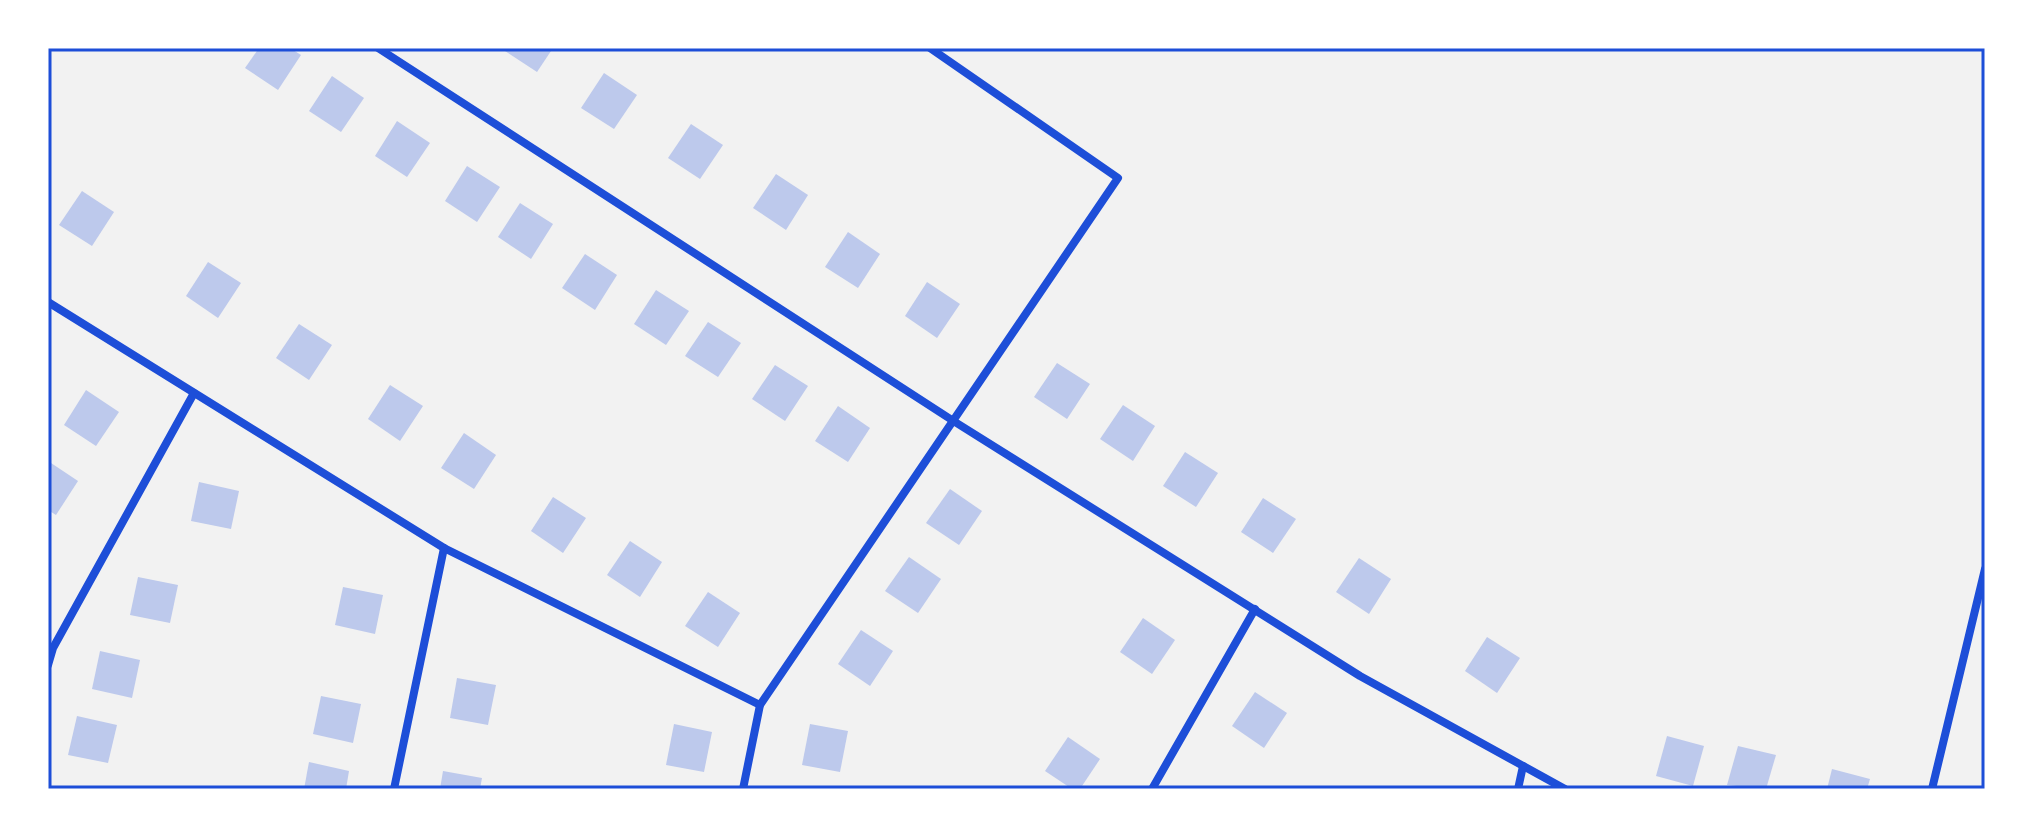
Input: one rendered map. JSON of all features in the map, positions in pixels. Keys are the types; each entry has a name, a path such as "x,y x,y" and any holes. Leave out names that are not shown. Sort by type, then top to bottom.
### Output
{"street":[{"path":"378,48 955,422 1360,676 1565,789"},
{"path":"743,789 760,705 1118,178 930,48"},
{"path":"48,302 444,548 760,705"},
{"path":"48,665 53,648 194,393"},
{"path":"394,789 444,548"},
{"path":"1932,789 1985,569"},
{"path":"1152,789 1255,609"},
{"path":"1518,789 1523,766"}],"building":[{"path":"259,48 290,48 301,55 278,90 245,68"},
{"path":"507,48 553,48 537,72 505,51"},
{"path":"604,73 637,95 614,129 581,108"},
{"path":"332,76 364,98 341,132 309,111"},
{"path":"397,121 430,143 407,177 375,156"},
{"path":"691,124 723,145 700,179 668,158"},
{"path":"467,166 500,187 477,222 445,201"},
{"path":"776,174 808,195 786,230 753,208"},
{"path":"82,191 114,212 92,246 59,225"},
{"path":"520,203 553,224 531,259 498,237"},
{"path":"848,232 880,254 858,288 825,267"},
{"path":"585,254 617,275 595,310 562,288"},
{"path":"208,262 241,283 218,318 186,296"},
{"path":"927,282 960,304 937,338 905,316"},
{"path":"656,290 689,311 666,345 634,324"},
{"path":"708,322 741,343 718,377 685,356"},
{"path":"299,324 332,345 309,380 276,358"},
{"path":"1057,363 1090,384 1067,419 1034,397"},
{"path":"775,365 808,386 785,421 752,399"},
{"path":"390,385 423,406 400,441 368,419"},
{"path":"86,390 119,412 96,446 64,425"},
{"path":"1123,405 1155,426 1133,461 1100,439"},
{"path":"838,406 870,428 848,462 815,441"},
{"path":"464,433 496,455 474,489 441,468"},
{"path":"1185,452 1218,473 1196,507 1163,486"},
{"path":"48,461 78,481 56,515 48,510"},
{"path":"199,482 239,491 231,529 191,521"},
{"path":"950,489 982,511 959,545 926,523"},
{"path":"553,497 586,518 563,553 531,531"},
{"path":"1263,498 1296,519 1273,553 1241,532"},
{"path":"630,541 662,562 640,597 607,575"},
{"path":"909,557 941,579 918,613 885,591"},
{"path":"1359,558 1391,579 1369,614 1336,592"},
{"path":"138,577 178,585 170,623 130,615"},
{"path":"343,587 383,595 375,634 335,625"},
{"path":"708,592 740,613 718,647 685,626"},
{"path":"1143,618 1175,640 1152,674 1120,652"},
{"path":"861,630 893,651 870,686 838,664"},
{"path":"1487,637 1520,658 1497,693 1465,671"},
{"path":"100,651 140,660 132,698 92,689"},
{"path":"457,678 496,685 488,725 450,718"},
{"path":"1255,692 1287,713 1264,748 1232,726"},
{"path":"321,696 361,704 353,743 313,734"},
{"path":"77,716 117,725 108,763 68,755"},
{"path":"674,724 712,732 704,772 666,765"},
{"path":"810,724 848,731 840,772 802,765"},
{"path":"1667,736 1704,746 1693,786 1656,776"},
{"path":"1068,737 1100,759 1080,789 1072,789 1045,771"},
{"path":"1738,746 1776,755 1766,789 1727,785"},
{"path":"309,762 349,771 346,789 304,789"},
{"path":"1832,769 1870,779 1867,789 1827,789"},
{"path":"443,771 482,778 480,789 440,789"}]}
